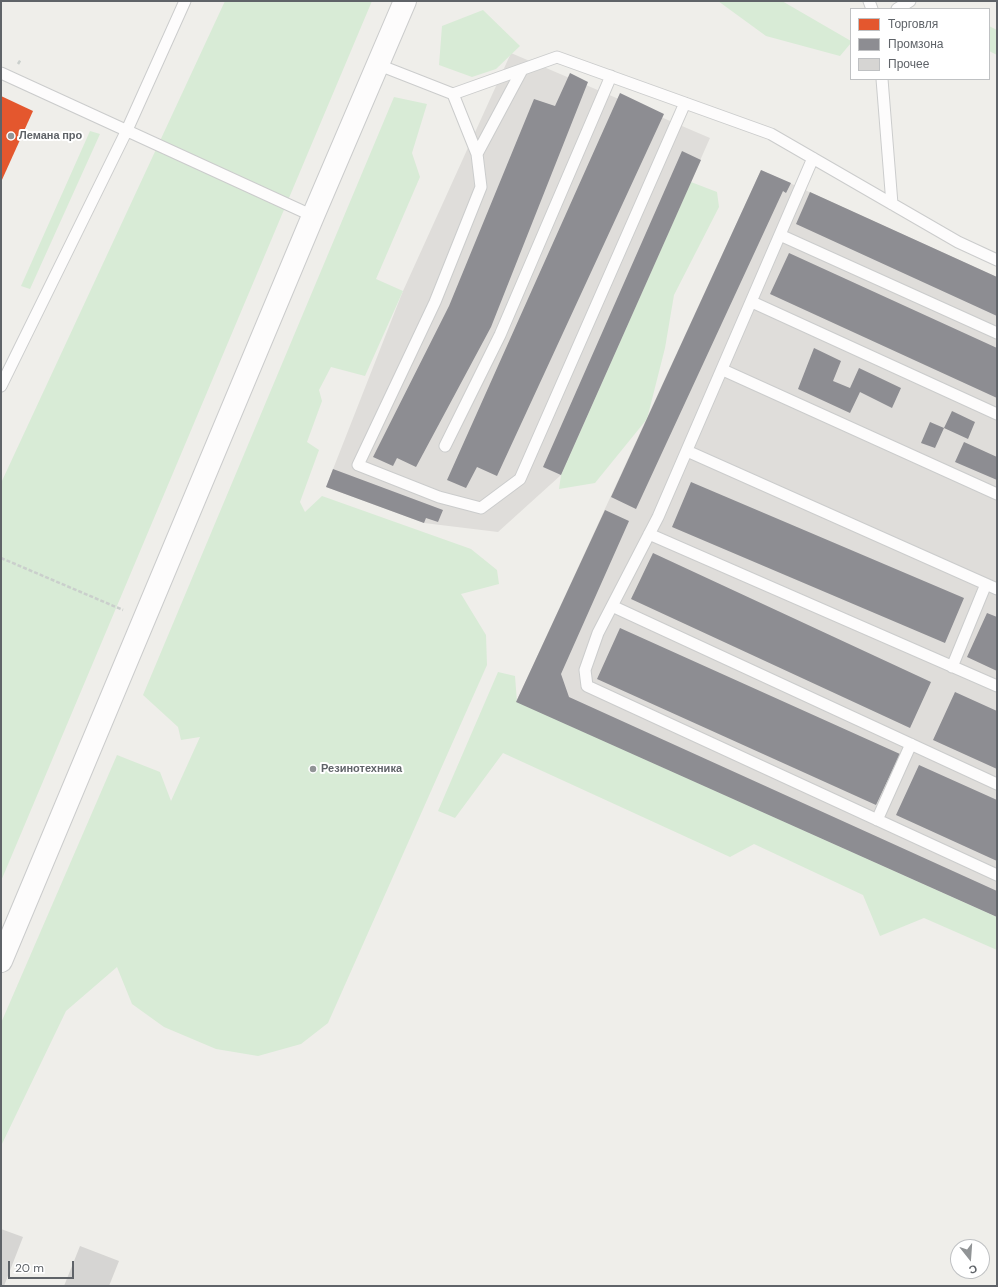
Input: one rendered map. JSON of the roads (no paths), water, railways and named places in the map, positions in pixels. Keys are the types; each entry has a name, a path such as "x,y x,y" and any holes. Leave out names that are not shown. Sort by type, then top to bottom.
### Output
{"street":[{"path":"1,961 313,216 379,65 405,1"}],"lane":[{"path":"1,386 126,130 184,1"},
{"path":"899,8 910,1"},
{"path":"379,65 453,94 558,57 772,134 958,242 997,260"},
{"path":"477,154 522,70"},
{"path":"1,73 313,216"},
{"path":"445,446 500,335 611,76"},
{"path":"882,80 892,204"},
{"path":"453,94 477,154 481,187 434,302 358,465 439,497 482,508 520,479 685,103"},
{"path":"813,158 687,451 649,534 598,633 585,670 587,686 997,875"},
{"path":"780,235 997,333"},
{"path":"752,302 997,414"},
{"path":"723,370 997,494"},
{"path":"687,451 997,589"},
{"path":"649,534 997,686"},
{"path":"952,666 986,584"},
{"path":"612,606 997,784"},
{"path":"877,820 911,744"}],"place":[{"name":"Лемана про","path":"11,136"},
{"name":"Резинотехника","path":"313,769"}]}
